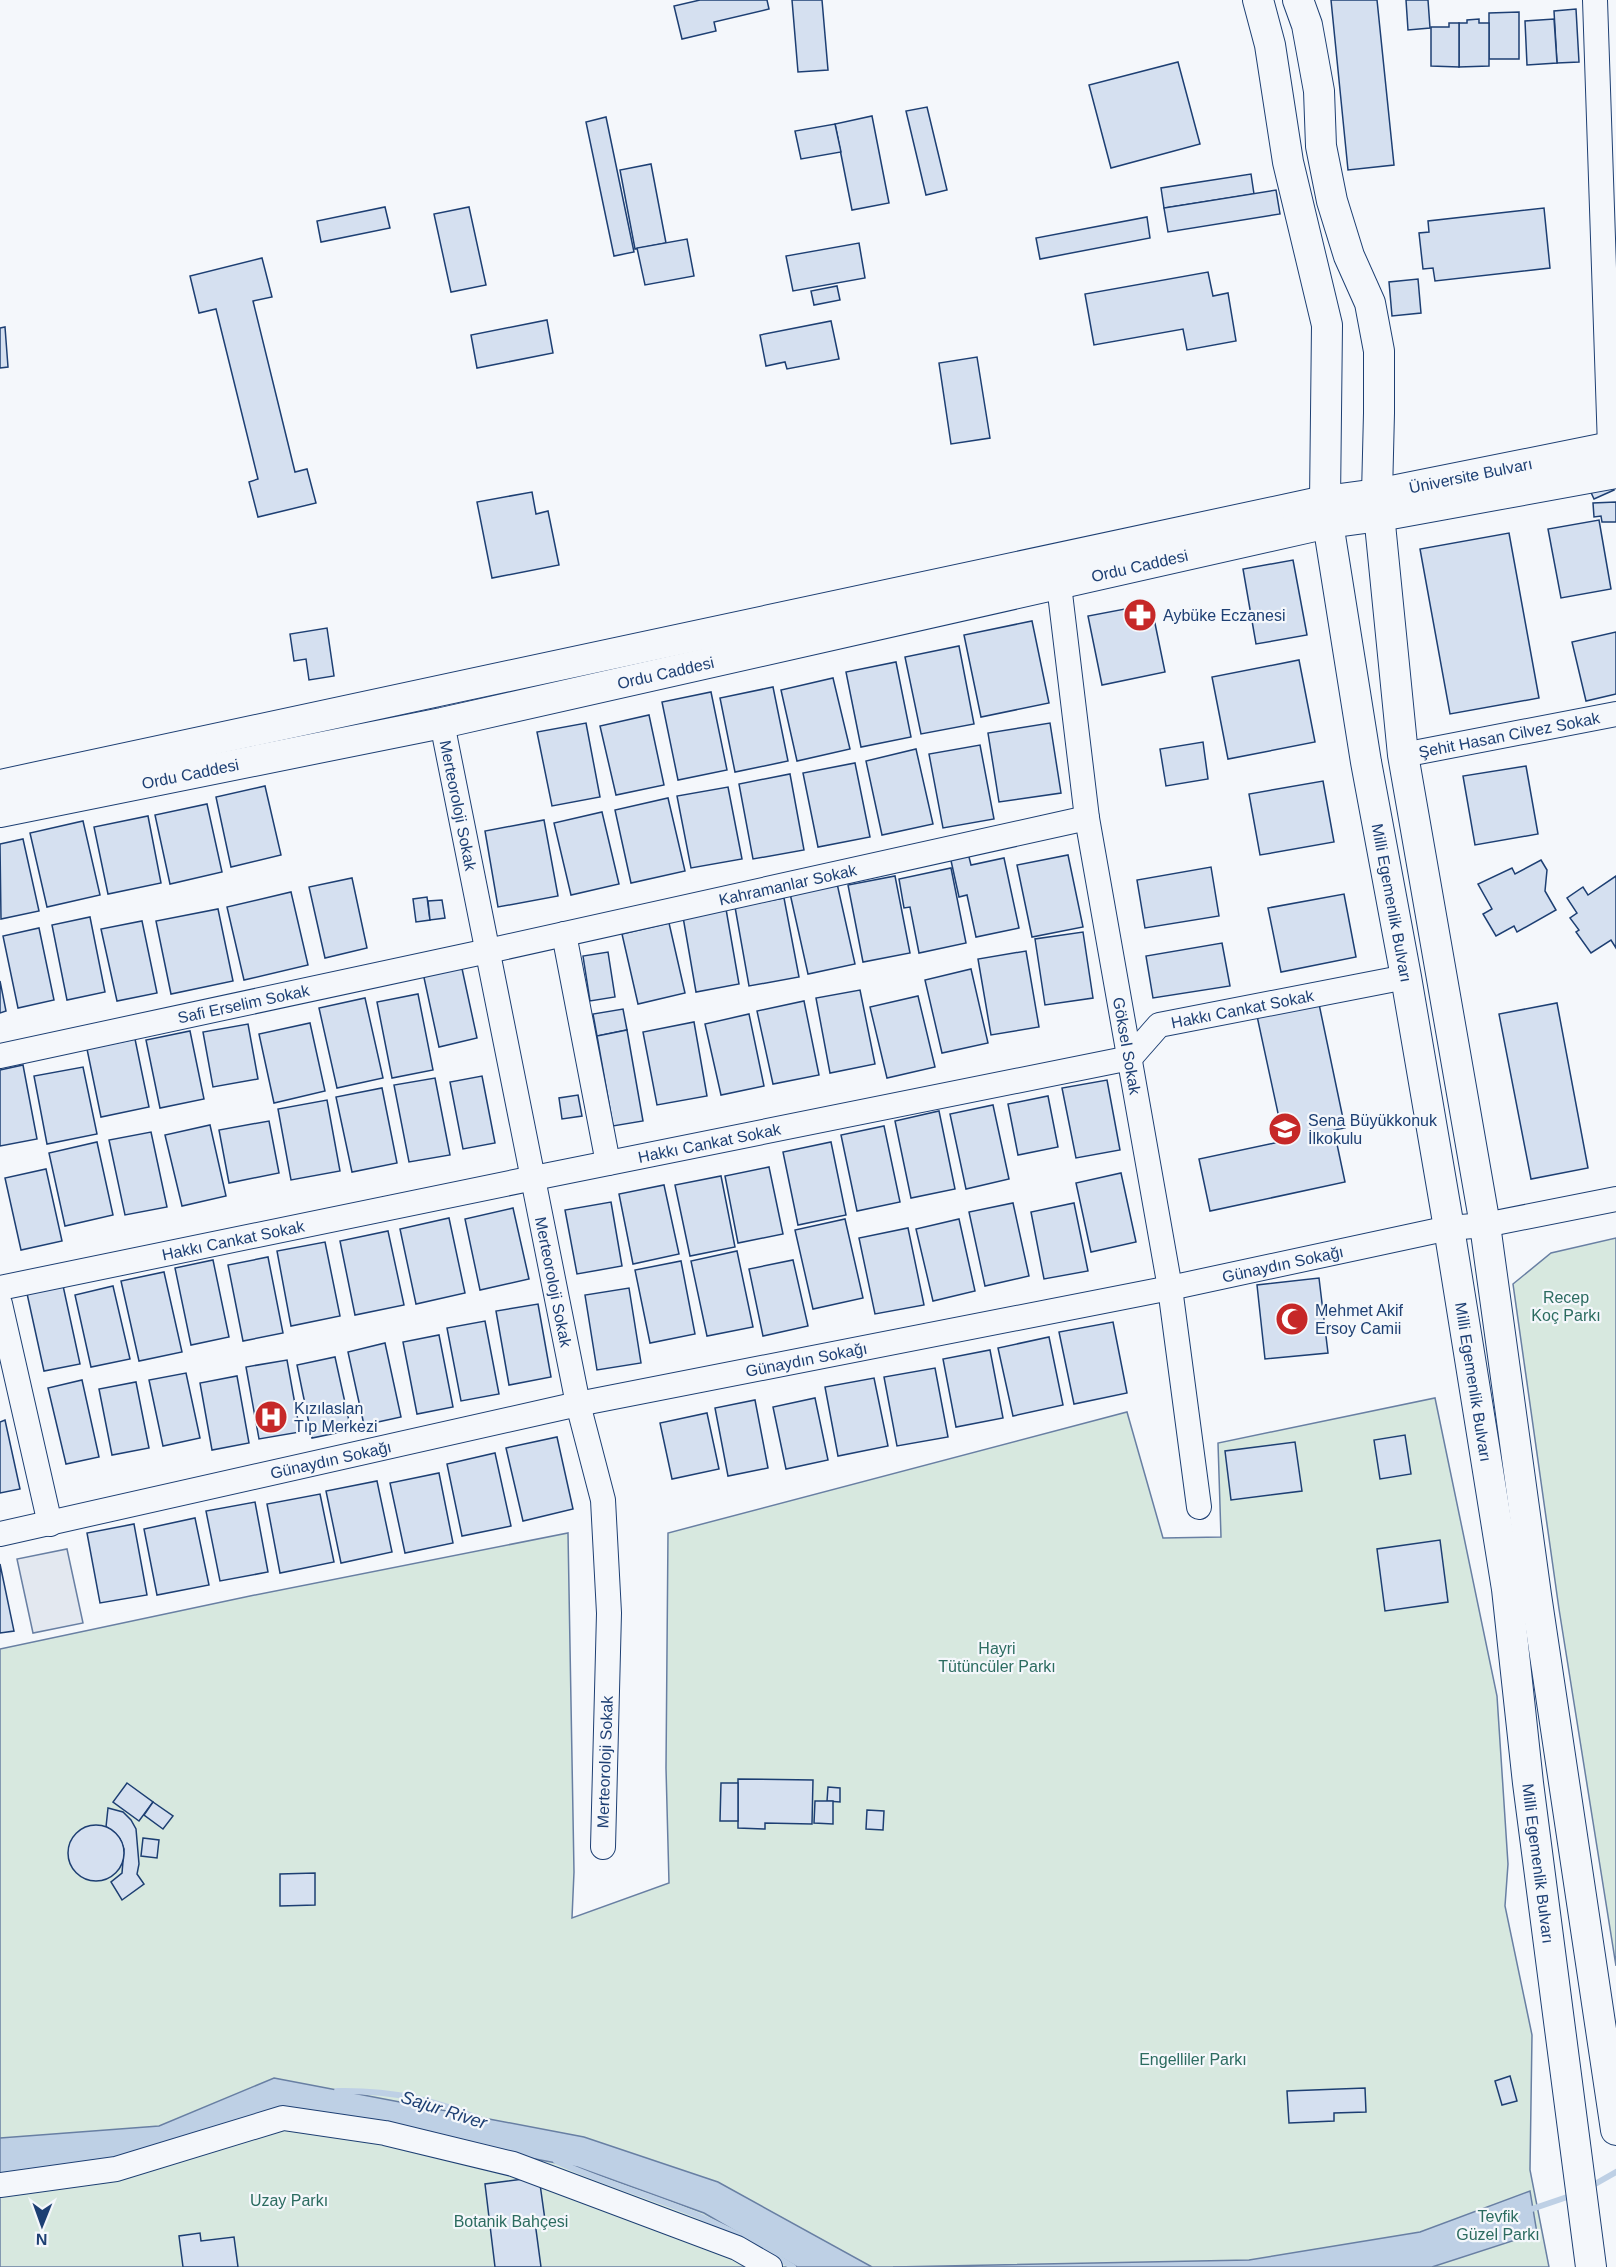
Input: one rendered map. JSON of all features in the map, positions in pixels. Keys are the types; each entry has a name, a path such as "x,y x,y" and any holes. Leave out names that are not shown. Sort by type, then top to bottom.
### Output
{"main road":[{"name":"Milli Egemenlik Bulvarı","path":"1258,0 1270,45 1288,162 1327,325 1326,512 1366,762 1407,977 1507,1589 1528,1783 1589,2252"},
{"name":"Milli Egemenlik Bulvarı","path":"1298,0 1307,25 1319,91 1320,146 1332,201 1349,256 1370,303 1378,351 1378,505 1402,755 1485,1226 1536,1595 1615,2126"},
{"name":"Üniversite Bulvarı","path":"1326,512 1378,505 1614,455"},
{"name":"Ordu Caddesi","path":"0,812 442,723 1059,585 1326,512"},
{"name":"Ordu Caddesi","path":"0,785 1326,512"}],"street":[{"path":"1595,0 1614,455"},
{"name":"Göksel Sokak","path":"1059,585 1087,818 1170,1288 1199,1507"},
{"name":"Şehit Hasan Cilvez Sokak","path":"1402,755 1616,714"},
{"name":"Merteoroloji Sokak","path":"442,723 578,1404 603,1500 609,1613 603,1847"},
{"name":"Kahramanlar Sokak","path":"488,951 1087,818"},
{"path":"564,934 608,1163"},
{"name":"Safi Erselim Sokak","path":"0,1056 488,951"},
{"name":"Hakkı Cankat Sokak","path":"0,1288 1130,1058 1159,1024 1407,977"},
{"name":"Günaydın Sokağı","path":"0,1534 578,1404 1170,1288 1449,1228 1485,1226 1616,1199"},
{"path":"0,1304 50,1524"},
{"path":"0,2185 116,2169 283,2118 385,2133 513,2164 737,2248 770,2267"}],"green space":[{"name":"Recep Koç Parkı","path":"1616,1238 1616,1966 1559,1609 1513,1284 1551,1253"},
{"path":"1435,1398 1497,1696 1508,1864 1505,1906 1532,2035 1530,2170 1549,2267 0,2267 0,1649 250,1596 568,1533 574,1872 572,1918 669,1883 666,1768 668,1533 1127,1412 1163,1538 1221,1537 1218,1443"}],"shaded area":[{"path":"67,1549 83,1623 33,1633 17,1559"}],"water":[{"path":"274,2078 584,2137 718,2182 872,2267 797,2267 704,2213 577,2167 280,2110 160,2158 0,2179 0,2138 159,2126"},
{"path":"1530,2191 1537,2233 1432,2267 893,2267 1249,2260 1420,2232"}],"building":[{"path":"700,0 767,0 769,9 714,22 716,31 682,39 674,6"},
{"path":"792,0 822,0 828,70 798,72"},
{"path":"1331,0 1377,0 1394,165 1348,170"},
{"path":"1406,0 1428,0 1430,28 1408,30"},
{"path":"1576,9 1579,62 1557,63 1554,11"},
{"path":"1519,12 1519,59 1489,59 1489,13"},
{"path":"1479,19 1479,23 1489,23 1489,66 1459,67 1459,23"},
{"path":"1554,19 1557,63 1527,65 1525,21"},
{"path":"1449,23 1459,23 1459,67 1431,66 1431,27 1449,27"},
{"path":"1178,62 1200,144 1111,168 1089,85"},
{"path":"927,107 947,190 926,195 906,111"},
{"path":"872,116 889,203 852,210 835,124"},
{"path":"606,117 634,252 614,256 586,122"},
{"path":"835,124 841,152 801,159 795,131"},
{"path":"651,164 666,243 635,249 620,170"},
{"path":"1251,174 1254,194 1164,208 1161,188"},
{"path":"1276,190 1280,214 1168,232 1164,208"},
{"path":"385,207 390,228 321,242 317,221"},
{"path":"469,207 486,285 451,292 434,214"},
{"path":"1544,208 1550,268 1435,281 1433,268 1423,269 1419,233 1429,232 1428,221"},
{"path":"1147,217 1150,238 1040,259 1036,238"},
{"path":"687,239 694,276 645,285 637,248"},
{"path":"859,243 865,278 793,291 786,256"},
{"path":"262,258 272,297 253,301 295,472 307,469 316,503 258,517 249,482 258,479 216,309 199,313 190,276"},
{"path":"1208,272 1213,296 1228,293 1236,341 1187,350 1183,329 1094,345 1085,294"},
{"path":"1418,279 1421,313 1392,316 1389,282"},
{"path":"837,286 840,300 814,305 811,291"},
{"path":"547,320 553,353 477,368 471,335"},
{"path":"831,321 839,359 787,369 785,362 766,366 760,335"},
{"path":"5,327 8,367 0,368 0,328"},
{"path":"977,357 990,438 951,444 939,363"},
{"path":"1610,480 1614,490 1594,499 1589,488"},
{"path":"532,492 536,514 548,511 559,565 492,578 477,502"},
{"path":"1616,502 1616,522 1602,522 1601,516 1594,517 1593,503"},
{"path":"1599,520 1611,589 1561,598 1548,529"},
{"path":"1509,533 1539,698 1450,714 1420,549"},
{"path":"1293,560 1307,635 1256,644 1243,569"},
{"path":"1151,604 1165,672 1102,685 1088,616"},
{"path":"1032,621 1049,703 981,717 964,635"},
{"path":"327,628 334,676 309,680 306,659 294,661 290,634"},
{"path":"1616,632 1616,694 1586,701 1572,642"},
{"path":"959,646 974,724 921,734 905,657"},
{"path":"1299,660 1315,742 1228,759 1212,677"},
{"path":"896,662 911,737 861,747 846,672"},
{"path":"833,678 850,749 797,761 781,690"},
{"path":"773,687 788,761 735,772 720,698"},
{"path":"711,692 727,770 678,780 662,702"},
{"path":"649,715 664,785 616,795 600,726"},
{"path":"586,723 600,797 552,806 537,732"},
{"path":"1050,723 1061,793 999,802 988,733"},
{"path":"1203,742 1208,779 1166,786 1160,749"},
{"path":"980,745 994,819 943,828 929,754"},
{"path":"916,749 933,824 882,835 866,761"},
{"path":"855,763 870,837 818,847 803,773"},
{"path":"1526,766 1538,834 1475,845 1463,776"},
{"path":"790,774 804,850 753,859 739,784"},
{"path":"1323,781 1334,842 1260,855 1249,794"},
{"path":"265,786 281,855 231,867 216,797"},
{"path":"728,787 742,859 691,868 677,796"},
{"path":"668,798 685,871 631,883 615,810"},
{"path":"207,804 222,872 170,884 155,815"},
{"path":"602,812 619,884 571,895 554,823"},
{"path":"148,816 161,883 108,894 94,827"},
{"path":"544,820 558,896 498,907 485,831"},
{"path":"83,821 100,895 47,907 30,833"},
{"path":"23,839 39,911 1,919 0,844"},
{"path":"968,853 971,865 1004,858 1019,928 976,937 967,895 959,897 950,856"},
{"path":"1068,855 1083,927 1032,937 1017,865"},
{"path":"1541,860 1547,870 1545,891 1556,910 1517,932 1514,926 1496,936 1483,914 1492,909 1478,884 1512,868 1515,874"},
{"path":"1211,867 1219,916 1145,928 1137,880"},
{"path":"951,868 966,943 919,953 910,907 904,908 899,879"},
{"path":"895,876 910,953 863,962 848,885"},
{"path":"1616,876 1616,948 1611,940 1591,953 1576,932 1579,930 1570,918 1577,913 1567,898 1583,887 1588,895"},
{"path":"352,878 367,948 325,958 309,887"},
{"path":"836,879 855,964 808,974 789,889"},
{"path":"291,892 308,965 244,980 227,907"},
{"path":"1344,894 1356,957 1281,972 1268,908"},
{"path":"427,897 430,920 416,922 413,899"},
{"path":"784,898 799,977 749,986 735,907"},
{"path":"442,900 445,918 430,920 428,901"},
{"path":"218,909 233,981 171,994 156,921"},
{"path":"726,909 739,984 696,992 683,917"},
{"path":"90,917 105,992 67,1000 52,925"},
{"path":"142,921 157,993 117,1001 101,929"},
{"path":"669,923 685,993 638,1004 622,934"},
{"path":"39,928 54,1000 18,1008 3,936"},
{"path":"1083,932 1093,998 1045,1005 1035,939"},
{"path":"1222,943 1230,986 1153,998 1146,956"},
{"path":"1026,951 1039,1027 991,1035 978,959"},
{"path":"608,952 615,997 590,1001 583,956"},
{"path":"461,964 477,1038 439,1047 423,973"},
{"path":"971,969 988,1043 942,1053 925,980"},
{"path":"0,981 6,1011 0,1013"},
{"path":"860,990 875,1064 830,1073 816,998"},
{"path":"418,994 433,1070 392,1078 377,1002"},
{"path":"918,996 935,1067 887,1078 870,1007"},
{"path":"365,998 383,1078 337,1088 319,1008"},
{"path":"804,1001 819,1075 773,1084 757,1011"},
{"path":"1557,1003 1588,1168 1531,1179 1499,1014"},
{"path":"1319,1004 1345,1128 1334,1130 1345,1182 1210,1211 1199,1159 1284,1141 1257,1016"},
{"path":"623,1009 627,1030 597,1036 593,1014"},
{"path":"749,1014 764,1086 721,1095 705,1024"},
{"path":"694,1022 707,1096 657,1105 643,1032"},
{"path":"310,1023 325,1091 274,1103 259,1034"},
{"path":"248,1024 258,1079 213,1087 203,1032"},
{"path":"627,1030 643,1121 613,1126 597,1036"},
{"path":"190,1031 204,1099 160,1108 146,1040"},
{"path":"135,1039 149,1107 101,1117 87,1049"},
{"path":"23,1065 37,1139 0,1146 0,1070"},
{"path":"83,1067 97,1134 47,1144 34,1076"},
{"path":"482,1076 495,1143 463,1149 450,1082"},
{"path":"435,1078 450,1155 409,1162 394,1085"},
{"path":"1107,1080 1120,1150 1076,1158 1062,1088"},
{"path":"382,1088 397,1163 352,1172 336,1097"},
{"path":"578,1095 582,1116 562,1119 559,1098"},
{"path":"1048,1096 1058,1147 1018,1155 1008,1104"},
{"path":"327,1100 340,1171 291,1180 278,1109"},
{"path":"993,1105 1009,1179 966,1189 950,1114"},
{"path":"939,1111 955,1189 911,1198 895,1121"},
{"path":"269,1121 279,1173 229,1183 219,1130"},
{"path":"210,1125 226,1196 182,1206 165,1135"},
{"path":"884,1126 900,1202 857,1211 841,1135"},
{"path":"151,1132 167,1207 125,1215 109,1140"},
{"path":"97,1142 113,1215 65,1226 49,1153"},
{"path":"831,1142 846,1215 798,1225 783,1152"},
{"path":"769,1167 783,1234 738,1243 725,1176"},
{"path":"46,1169 62,1241 21,1250 5,1178"},
{"path":"1121,1173 1136,1242 1091,1252 1076,1183"},
{"path":"721,1176 735,1247 690,1256 675,1185"},
{"path":"664,1185 679,1254 633,1264 619,1194"},
{"path":"611,1202 622,1266 577,1274 565,1210"},
{"path":"1013,1203 1029,1276 985,1286 969,1212"},
{"path":"1074,1203 1088,1271 1044,1279 1031,1212"},
{"path":"513,1208 529,1279 480,1290 465,1219"},
{"path":"449,1218 465,1293 416,1304 400,1229"},
{"path":"845,1219 863,1298 813,1309 795,1230"},
{"path":"959,1219 975,1291 933,1301 916,1229"},
{"path":"908,1228 924,1305 875,1314 859,1238"},
{"path":"388,1231 404,1305 355,1315 340,1241"},
{"path":"325,1242 340,1316 291,1326 277,1251"},
{"path":"737,1251 753,1327 707,1336 691,1261"},
{"path":"268,1257 283,1333 243,1341 228,1265"},
{"path":"213,1260 229,1337 191,1345 175,1268"},
{"path":"793,1260 808,1326 763,1336 749,1269"},
{"path":"681,1261 695,1334 650,1343 635,1270"},
{"path":"164,1272 182,1352 139,1361 121,1281"},
{"name":"Mehmet Akif Ersoy Camii","path":"1319,1278 1328,1353 1265,1359 1257,1285"},
{"path":"62,1281 80,1364 44,1371 26,1289"},
{"path":"113,1286 130,1359 91,1367 75,1295"},
{"path":"629,1288 641,1363 597,1370 585,1295"},
{"path":"538,1304 551,1377 509,1385 496,1311"},
{"path":"485,1321 499,1394 461,1401 447,1328"},
{"path":"1113,1322 1127,1393 1074,1404 1059,1332"},
{"path":"439,1335 453,1407 417,1414 403,1342"},
{"path":"1049,1337 1063,1405 1013,1416 998,1348"},
{"path":"385,1343 401,1417 364,1425 348,1352"},
{"path":"990,1350 1003,1418 956,1427 943,1359"},
{"path":"335,1357 351,1430 312,1438 297,1365"},
{"path":"287,1360 300,1432 259,1439 246,1367"},
{"path":"935,1368 948,1437 897,1446 884,1377"},
{"path":"186,1373 200,1438 163,1446 149,1380"},
{"path":"237,1376 249,1443 212,1450 200,1383"},
{"path":"874,1378 888,1446 838,1456 825,1387"},
{"path":"82,1380 99,1457 66,1464 48,1388"},
{"path":"136,1382 149,1448 112,1455 99,1389"},
{"path":"815,1398 828,1460 786,1469 773,1407"},
{"path":"755,1400 768,1468 728,1476 715,1408"},
{"path":"707,1413 719,1469 672,1479 660,1423"},
{"path":"5,1420 20,1489 0,1493 0,1422"},
{"path":"1405,1435 1411,1474 1380,1479 1374,1440"},
{"path":"557,1437 573,1509 523,1521 506,1448"},
{"path":"1295,1442 1302,1491 1231,1500 1225,1451"},
{"path":"495,1453 511,1526 462,1536 447,1464"},
{"path":"439,1473 453,1543 405,1553 390,1483"},
{"path":"377,1481 392,1552 341,1563 326,1491"},
{"path":"320,1494 334,1562 280,1573 267,1504"},
{"path":"255,1502 268,1572 220,1581 206,1511"},
{"path":"195,1518 209,1585 157,1595 144,1529"},
{"path":"134,1524 147,1595 100,1603 87,1533"},
{"path":"1440,1540 1448,1602 1385,1611 1377,1549"},
{"path":"0,1564 14,1631 0,1633"},
{"path":"738,1779 813,1780 812,1824 765,1823 765,1829 738,1828"},
{"path":"127,1783 153,1802 139,1821 113,1802"},
{"path":"721,1783 738,1783 738,1821 720,1821"},
{"path":"828,1787 840,1788 840,1802 827,1801"},
{"path":"815,1801 833,1801 833,1824 814,1823"},
{"path":"153,1802 173,1816 163,1829 144,1815"},
{"path":"108,1808 123,1812 136,1829 139,1864 137,1874 144,1884 122,1900 111,1882 122,1873 124,1849 120,1839 106,1827"},
{"path":"867,1810 884,1811 883,1830 866,1829"},
{"path":"96,1825 107,1827 116,1833 122,1842 124,1853 122,1864 116,1873 107,1879 96,1881 85,1879 76,1873 70,1864 68,1853 70,1842 76,1833 85,1827"},
{"path":"143,1838 159,1840 157,1858 141,1856"},
{"path":"315,1873 315,1905 280,1906 280,1874"},
{"path":"1510,2076 1517,2101 1502,2105 1495,2081"},
{"path":"1365,2088 1366,2112 1334,2113 1334,2121 1289,2123 1287,2091"},
{"path":"539,2177 545,2220 535,2222 541,2267 495,2267 485,2184"},
{"path":"200,2233 201,2241 234,2237 238,2267 183,2267 179,2236"}],"waterway":[{"name":"Sajur River","path":"337,2091 374,2092 410,2097 445,2106 479,2119"},
{"name":"Sajur River","path":"556,2161 711,2221 793,2267"},
{"name":"Sajur River","path":"1588,2188 1616,2172"},
{"name":"Sajur River","path":"1526,2211 1573,2195"}],"place":[{"name":"Aybüke Eczanesi","path":"1140,615"},
{"name":"Sena Büyükkonuk İlkokulu","path":"1285,1129"},
{"name":"Mehmet Akif Ersoy Camii","path":"1292,1319"},
{"name":"Kızılaslan Tıp Merkezi","path":"271,1417"}],"park label":[{"name":"Hayri Tütüncüler Parkı","path":"997,1657"},
{"name":"Engelliler Parkı","path":"1193,2059"},
{"name":"Uzay Parkı","path":"289,2200"},
{"name":"Botanik Bahçesi","path":"511,2221"},
{"name":"Tevfik Güzel Parkı","path":"1498,2225"}]}
